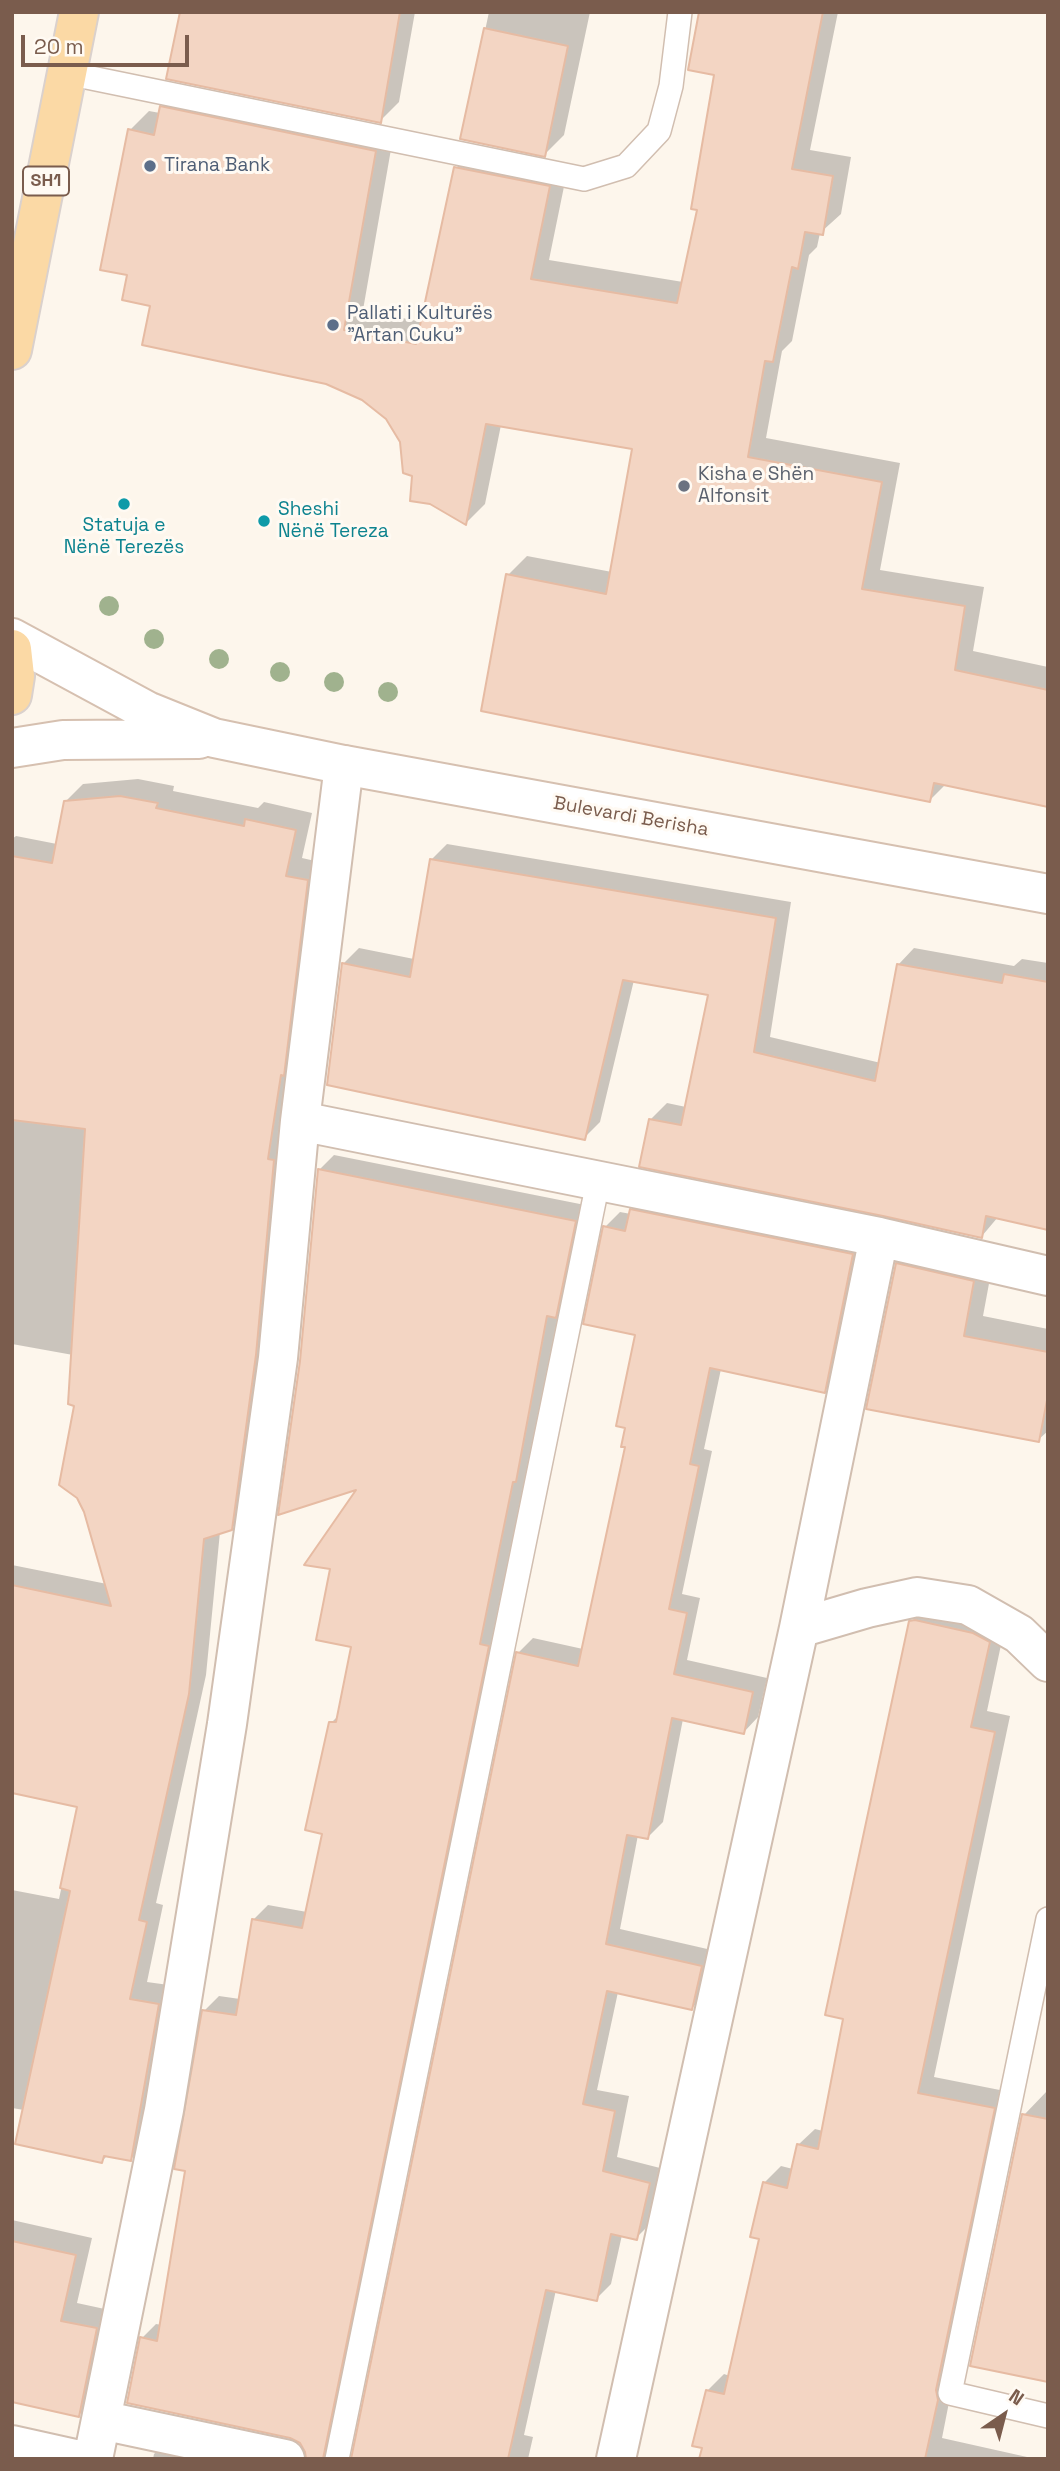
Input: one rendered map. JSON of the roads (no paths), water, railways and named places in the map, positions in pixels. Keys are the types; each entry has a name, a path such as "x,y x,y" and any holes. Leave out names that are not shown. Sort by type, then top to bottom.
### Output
{"main road":[{"name":"SH1","path":"12,350 79,12"},
{"path":"12,649 15,676 12,695"}],"street":[{"name":"Bulevardi Berisha","path":"12,638 147,711 214,738 344,765 1048,894"},
{"name":"Bulevardi Berisha","path":"12,748 63,740 214,738"},
{"path":"93,2459 163,2110 227,1724 278,1357 300,1121 344,765"},
{"path":"300,1121 879,1237 1048,1276"},
{"path":"616,2459 799,1628 879,1237"},
{"path":"799,1628 867,1608 918,1597 968,1605 1019,1634 1048,1662"},
{"path":"101,2420 285,2459"},
{"path":"12,2445 75,2459"}],"lane":[{"path":"67,73 584,179 626,166 659,131 671,86 680,12"},
{"path":"337,2459 598,1182"},
{"path":"1048,1919 950,2393 1048,2416"}],"place":[{"name":"Tirana Bank","path":"150,166"},
{"name":"Pallati i Kulturës \"Artan Cuku\"","path":"333,325"},
{"name":"Kisha e Shën Alfonsit","path":"684,486"},
{"name":"Statuja e Nënë Terezës","path":"124,504"},
{"name":"Sheshi Nënë Tereza","path":"264,521"}]}
